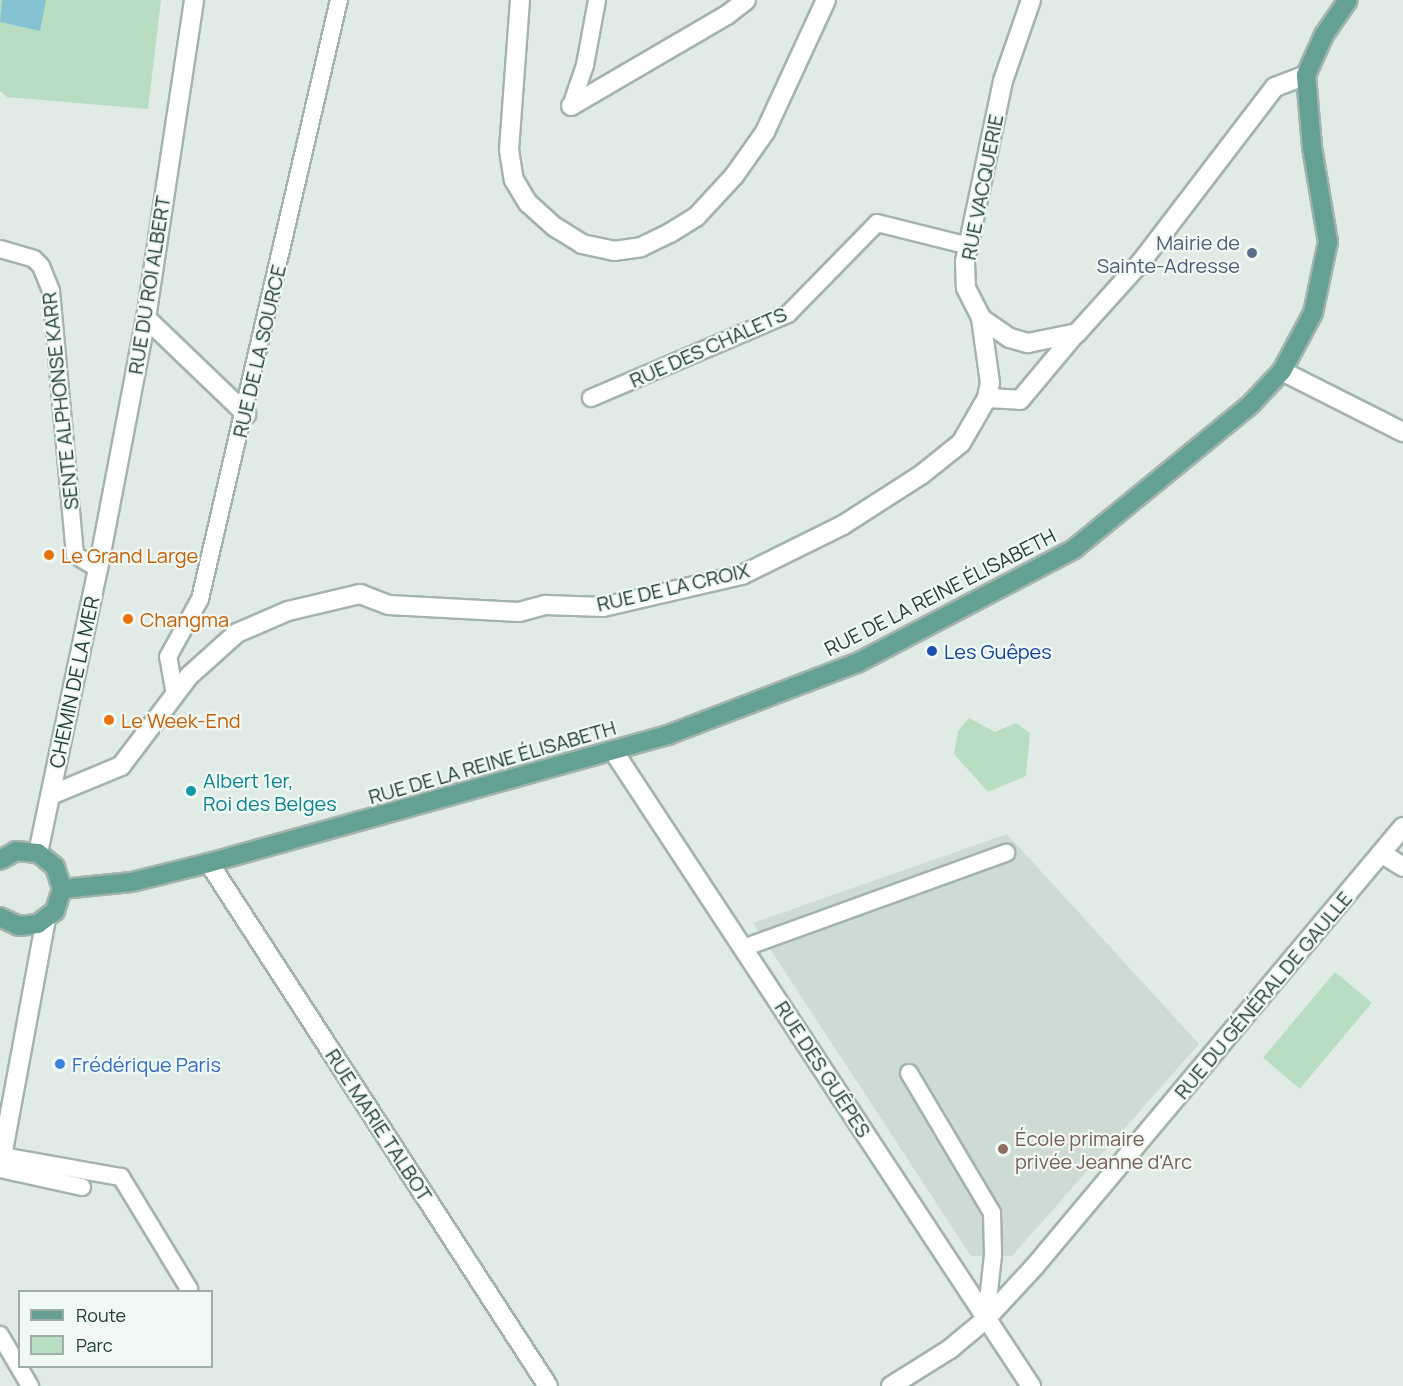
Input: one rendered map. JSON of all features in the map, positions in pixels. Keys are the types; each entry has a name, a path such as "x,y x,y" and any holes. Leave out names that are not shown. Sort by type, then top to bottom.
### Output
{"main road":[{"path":"1306,75 1324,34 1348,0"},
{"name":"RUE DE LA REINE ÉLISABETH","path":"62,889 132,882 209,863 614,752 857,663 1074,549 1251,404 1282,371 1313,313 1328,242 1312,147 1306,75"},
{"path":"0,860 16,851 38,853 55,867 62,889 55,911 46,919 19,926 0,917"}],"street":[{"name":"RUE DU ROI ALBERT","path":"98,569 146,318 194,0"},
{"path":"520,0 509,150 514,180 528,203 582,244 614,250 641,247 696,217 734,176 765,132 826,0"},
{"path":"571,106 728,15 746,0"},
{"name":"RUE VACQUERIE","path":"1031,0 1003,81 969,246 966,288 981,318 994,330 1028,343 1077,333"},
{"path":"987,398 1020,400 1141,262 1275,87 1306,75"},
{"path":"146,318 246,414"},
{"name":"RUE DE LA CROIX","path":"51,795 121,766 189,676 237,633 322,600 360,594 389,604 519,612 546,605 603,607 742,575 843,525 921,475 961,443 987,398 990,383 981,318"},
{"path":"1282,371 1403,432"},
{"name":"CHEMIN DE LA MER","path":"38,853 98,569"},
{"name":"RUE DES GUÊPES","path":"614,752 1031,1386"},
{"name":"RUE DU GÉNÉRAL DE GAULLE","path":"891,1386 950,1349 986,1319 1035,1266 1403,827"},
{"path":"1382,853 1403,867"},
{"name":"RUE MARIE TALBOT","path":"209,863 548,1386"},
{"path":"1,1164 46,919"}],"lane":[{"name":"RUE DE LA SOURCE","path":"175,695 168,657 200,599 246,414 339,0"},
{"path":"571,106 585,65 597,0"},
{"name":"RUE DES CHALETS","path":"591,398 788,314 877,223 969,246"},
{"name":"SENTE ALPHONSE KARR","path":"0,249 34,259 46,276 75,555 98,569"},
{"path":"743,948 1006,853"},
{"path":"909,1073 992,1213 993,1255 986,1319"},
{"path":"1,1164 82,1187"},
{"path":"1,1164 121,1177 189,1289"},
{"path":"0,1335 18,1366"},
{"path":"19,1368 30,1386"}],"shaded area":[{"name":"École primaire privée Jeanne d'Arc","path":"1007,834 1199,1044 1012,1256 971,1256 753,923"}],"green space":[{"path":"0,0 161,0 148,109 7,97 0,91"},
{"path":"969,718 995,732 1016,723 1030,733 1026,776 988,792 954,754 958,731"},
{"path":"1335,972 1372,1003 1300,1089 1263,1058"}],"water":[{"path":"2,0 46,0 40,31 0,22"}],"place":[{"name":"Mairie de Sainte-Adresse","path":"1252,253"},
{"name":"Le Grand Large","path":"49,555"},
{"name":"Changma","path":"128,619"},
{"name":"Les Guêpes","path":"932,651"},
{"name":"Le Week-End","path":"109,720"},
{"name":"Albert 1er, Roi des Belges","path":"191,791"},
{"name":"Frédérique Paris","path":"60,1064"},
{"name":"École primaire privée Jeanne d'Arc","path":"1003,1149"}]}
